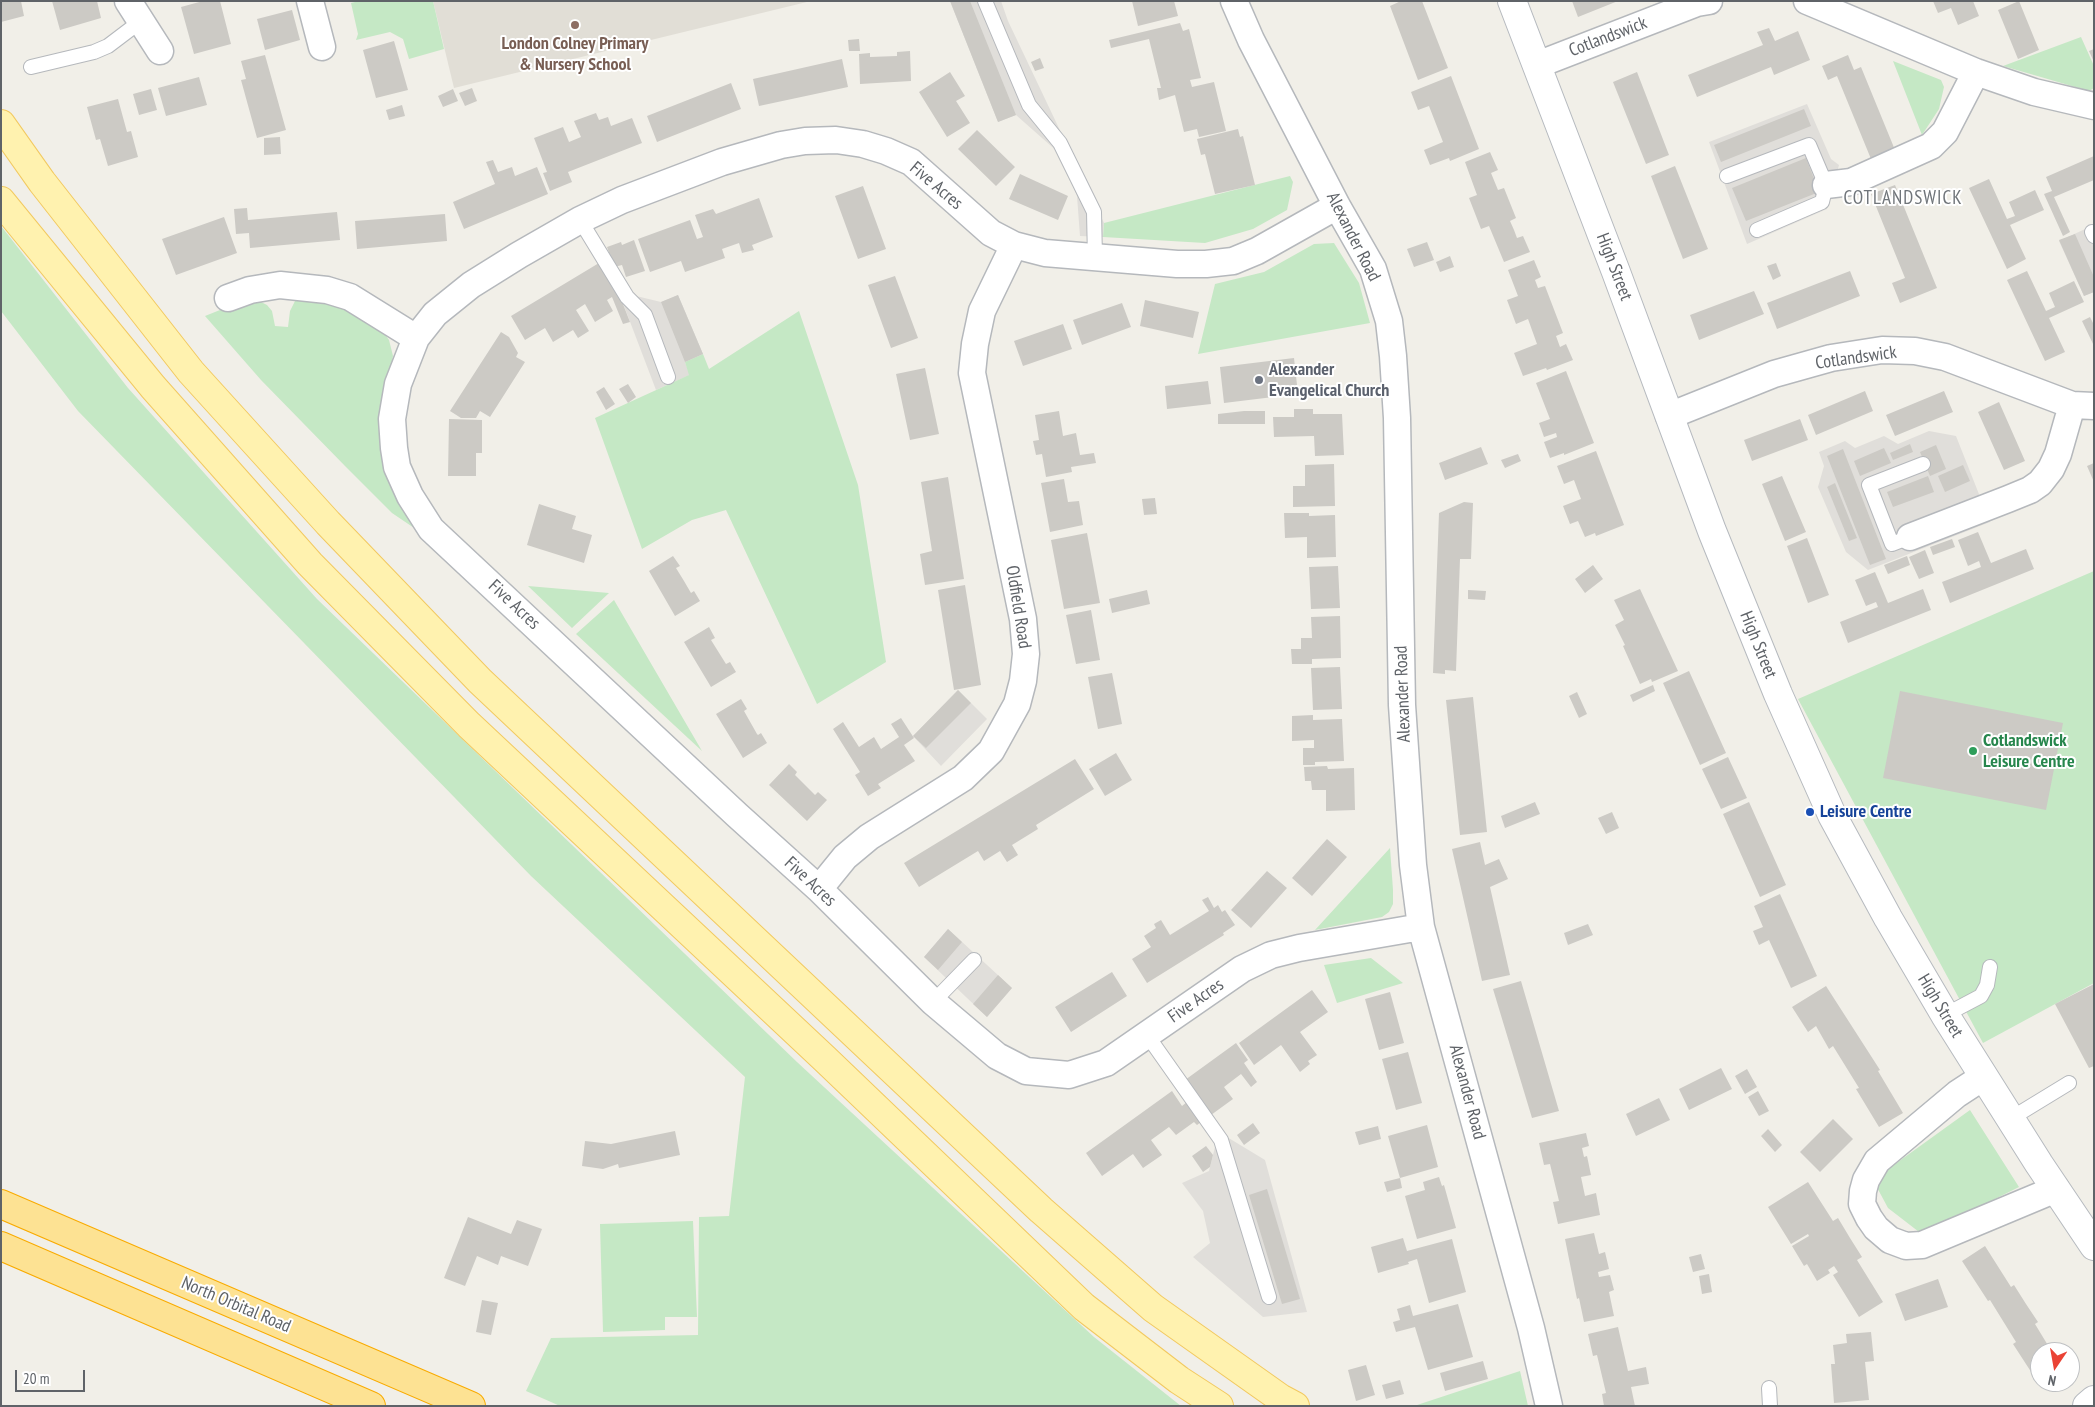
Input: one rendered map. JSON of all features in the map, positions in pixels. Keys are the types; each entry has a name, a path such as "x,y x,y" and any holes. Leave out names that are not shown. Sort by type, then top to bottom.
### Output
{"highway":[{"name":"North Orbital Road","path":"1,1204 471,1406"},
{"path":"1,1246 371,1406"}],"main road":[{"path":"1,124 42,182 191,372 328,523 480,681 1041,1210 1153,1308 1280,1398 1295,1406"},
{"path":"1,201 152,387 310,564 462,718 825,1059 1084,1307 1179,1380 1219,1406"}],"street":[{"path":"310,1 322,47"},
{"name":"Alexander Road","path":"1234,1 1251,40 1337,206 1373,269 1389,321 1397,428 1402,705 1413,864 1422,927 1531,1328 1549,1406"},
{"name":"High Street","path":"1512,1 1712,531 1770,676 1832,814 1888,918 1945,1015 2010,1119 2094,1246"},
{"name":"Cotlandswick","path":"1537,65 1697,3 1709,1"},
{"path":"1807,1 1976,72 2034,92 2094,106"},
{"path":"135,11 160,50"},
{"path":"1826,185 1851,182 1931,146 1945,132 1976,72"},
{"name":"Five Acres","path":"1337,206 1258,251 1233,261 1206,264 1177,264 1045,253 1014,245 991,233 929,176 911,162 886,151 863,144 836,140 805,141 789,144 722,162 622,200 580,220 471,285 435,314 416,338 398,384 392,419 394,448 398,467 410,496 431,530 819,889 933,1002 997,1056 1026,1071 1068,1075 1106,1063 1242,969 1271,955 1299,948 1422,927"},
{"name":"Oldfield Road","path":"819,889 845,857 869,837 963,778 991,751 1005,728 1019,696 1026,654 1024,619 972,372 975,344 982,311 1014,245"},
{"path":"228,298 250,290 280,285 327,290 350,297 416,338"},
{"name":"Cotlandswick","path":"1669,416 1774,374 1830,358 1882,350 1915,351 1945,357 2083,405 2051,469 2040,483 2030,490 1910,537"},
{"path":"1983,1077 1957,1094 1877,1161 1866,1180 1863,1191 1862,1204 1869,1218 1876,1228 1890,1240 1906,1246 1922,1245 2056,1189"},
{"path":"2087,1406 2094,1400"}],"lane":[{"path":"985,1 1029,105 1060,143 1094,212 1095,258"},
{"path":"31,66 94,52 108,46 135,11"},
{"path":"1727,176 1809,145 1826,185 1822,202 1757,230"},
{"path":"580,220 627,298 646,315 668,377"},
{"path":"1910,537 1892,544 1869,485 1923,464"},
{"path":"933,1002 974,960"},
{"path":"1945,1015 1981,996 1987,985 1990,967"},
{"path":"1147,1035 1221,1140 1269,1297"},
{"path":"2010,1119 2069,1083"},
{"path":"1769,1388 1770,1406"}],"shaded area":[{"name":"London Colney Primary & Nursery School","path":"433,1 811,1 454,88"},
{"path":"950,1 1001,1 1008,21 1104,223 1103,237 1080,236 1077,196 1059,153 1016,115 998,122"},
{"path":"1807,104 1831,159 1839,165 1827,209 1747,244 1709,142"},
{"path":"2094,225 2094,292 2084,296 2059,241"},
{"path":"632,295 661,302 678,295 703,354 685,362 690,375 656,390 621,298"},
{"path":"1929,431 1956,436 1990,522 1868,570 1846,552 1818,487 1824,466 1819,452 1845,441 1855,448 1884,436 1898,444"},
{"path":"958,690 987,719 941,766 913,736"},
{"path":"948,929 1012,988 987,1017 924,957"},
{"path":"1227,1137 1265,1160 1307,1312 1263,1317 1193,1257 1210,1243 1203,1211 1182,1183 1209,1171 1216,1143"}],"green space":[{"path":"359,1 433,1 444,49 409,59 403,39 390,32 356,40 358,34 351,3"},
{"path":"2081,37 2094,66 2094,88 2089,91 2003,66"},
{"path":"1893,61 1941,80 1944,87 1939,109 1922,135"},
{"path":"1290,176 1293,182 1287,210 1253,229 1205,243 1103,237 1104,223"},
{"path":"1,226 128,388 317,599 797,1062 1094,1337 1181,1406 560,1406 526,1391 551,1338 698,1335 699,1217 729,1216 745,1077 531,876 78,411 1,311"},
{"path":"1334,243 1359,283 1370,323 1198,354 1215,284 1264,272 1314,244"},
{"path":"306,295 317,295 379,326 389,340 393,356 386,391 423,534 392,513 345,466 261,380 205,316 245,300 255,299 267,305 272,311 275,326 288,327 290,311 295,301"},
{"path":"799,311 858,485 886,662 817,704 726,510 692,520 642,549 595,418 689,375 685,362 703,354 709,369"},
{"path":"2094,571 2094,983 1983,1043 1798,699"},
{"path":"528,586 609,593 572,628"},
{"path":"614,600 702,751 576,634"},
{"path":"1390,848 1393,904 1389,912 1382,917 1315,930"},
{"path":"1371,958 1403,983 1337,1003 1324,965"},
{"path":"1970,1110 2019,1187 1923,1235 1888,1208 1873,1180"},
{"path":"693,1221 697,1317 665,1317 665,1330 603,1332 600,1224"},
{"path":"1520,1371 1528,1406 1414,1406"}],"building":[{"path":"1,1 21,1 24,16 1,22"},
{"path":"52,1 97,1 101,18 60,30"},
{"path":"203,1 220,1 231,44 194,54 181,7"},
{"path":"950,1 970,1 1016,115 998,122"},
{"path":"1132,1 1174,1 1178,16 1138,26"},
{"path":"1401,1 1422,1 1448,68 1418,80 1390,6"},
{"path":"1572,1 1618,1 1578,17"},
{"path":"1933,1 1973,1 1979,16 1958,25 1951,8 1938,13"},
{"path":"2019,1 2039,50 2018,59 1998,10"},
{"path":"292,10 300,40 265,50 257,19"},
{"path":"1180,23 1183,31 1189,29 1201,78 1190,80 1192,87 1214,82 1226,131 1199,137 1197,129 1184,132 1175,95 1159,100 1157,88 1161,88 1149,39 1111,48 1109,40"},
{"path":"1769,28 1775,41 1798,31 1810,60 1774,75 1771,67 1697,97 1688,75 1763,45 1757,32"},
{"path":"859,39 860,51 849,51 848,40"},
{"path":"394,41 408,90 376,98 363,50"},
{"path":"2094,49 2094,62 2089,51"},
{"path":"910,51 911,81 860,84 859,54 870,53 870,57 897,56 897,52"},
{"path":"265,55 286,130 257,138 241,80 246,79 241,61"},
{"path":"1848,55 1854,70 1861,67 1895,150 1871,159 1837,76 1828,80 1822,66"},
{"path":"1040,58 1044,68 1035,71 1031,62"},
{"path":"842,59 848,87 759,106 753,79"},
{"path":"950,72 965,96 956,101 970,123 947,137 919,92"},
{"path":"1637,72 1669,155 1646,164 1613,82"},
{"path":"1451,76 1479,149 1450,161 1449,158 1430,165 1424,150 1443,142 1429,106 1418,110 1411,92"},
{"path":"199,77 207,105 166,116 158,88"},
{"path":"731,83 741,109 657,142 647,116"},
{"path":"472,88 477,101 465,106 459,93"},
{"path":"151,89 157,110 139,115 133,94"},
{"path":"453,89 458,101 443,107 438,96"},
{"path":"118,99 127,132 131,131 138,157 108,166 100,139 96,140 87,107"},
{"path":"402,105 405,116 389,120 386,110"},
{"path":"1804,109 1811,126 1721,162 1714,145"},
{"path":"596,113 599,120 608,117 611,126 632,118 642,143 568,172 572,182 550,191 543,173 547,172 534,138 563,127 569,142 581,137 574,121"},
{"path":"1238,129 1240,137 1243,136 1255,185 1215,194 1205,154 1201,155 1197,139"},
{"path":"977,130 1015,167 996,186 958,149"},
{"path":"280,137 281,154 264,155 264,138"},
{"path":"1490,152 1498,170 1491,173 1498,190 1504,188 1516,218 1510,221 1517,238 1523,236 1530,252 1504,262 1489,226 1481,229 1469,198 1477,195 1465,162"},
{"path":"2094,156 2094,180 2054,197 2070,232 2063,236 2044,194 2052,191 2046,177"},
{"path":"1806,158 1819,192 1746,221 1732,188"},
{"path":"493,160 498,172 512,167 515,176 537,167 548,194 464,229 453,202 495,184 486,162"},
{"path":"1675,166 1708,249 1683,259 1651,176"},
{"path":"1020,174 1068,196 1058,220 1009,199"},
{"path":"1989,179 2007,219 2015,216 2009,202 2035,190 2044,210 2010,225 2026,259 2007,269 1969,188"},
{"path":"1895,185 1937,288 1900,303 1892,283 1905,278 1871,194"},
{"path":"863,186 886,249 858,259 835,196"},
{"path":"759,198 773,237 752,245 754,250 742,253 739,243 722,249 725,258 685,272 681,261 650,272 638,239 690,220 697,239 703,237 695,215 713,209 716,214"},
{"path":"247,208 248,220 337,212 340,240 250,248 249,233 236,234 234,209"},
{"path":"445,214 447,241 357,249 355,221"},
{"path":"224,217 237,253 176,275 162,239"},
{"path":"2075,234 2094,277 2094,292 2084,296 2059,240"},
{"path":"634,240 645,271 626,277 622,265 614,267 607,247 621,242 622,245"},
{"path":"1427,242 1434,260 1414,267 1407,249"},
{"path":"1450,256 1454,267 1440,272 1436,262"},
{"path":"1534,260 1541,277 1535,280 1538,288 1545,286 1563,333 1556,336 1560,347 1566,344 1573,360 1547,370 1546,368 1523,376 1514,353 1537,344 1528,319 1516,324 1507,300 1518,296 1508,270"},
{"path":"599,263 621,299 630,322 623,324 612,297 607,300 613,311 595,322 585,304 576,310 589,331 578,338 573,330 553,342 545,328 525,340 511,316"},
{"path":"1776,263 1781,276 1773,280 1767,266"},
{"path":"1850,271 1860,296 1777,329 1767,303"},
{"path":"2027,271 2046,311 2055,307 2049,293 2074,281 2084,302 2049,318 2065,352 2045,361 2007,280"},
{"path":"895,276 918,338 891,348 868,285"},
{"path":"1754,291 1764,314 1699,340 1690,315"},
{"path":"678,295 703,354 685,362 661,302"},
{"path":"1145,300 1199,312 1193,338 1140,326"},
{"path":"1122,303 1131,327 1082,345 1073,320"},
{"path":"2090,317 2094,325 2094,346 2082,321"},
{"path":"1063,324 1072,349 1023,366 1014,341"},
{"path":"501,332 509,337 518,353 516,357 525,362 490,417 480,411 476,418 461,418 450,411"},
{"name":"Alexander Evangelical Church","path":"1294,358 1298,394 1224,403 1220,367"},
{"path":"925,368 939,434 910,440 896,374"},
{"path":"1566,371 1594,443 1564,455 1564,453 1550,458 1544,442 1557,437 1556,433 1544,437 1539,423 1550,419 1536,383"},
{"path":"1208,381 1211,404 1167,409 1165,386"},
{"path":"628,384 636,397 628,403 619,389"},
{"path":"604,387 615,404 606,410 596,392"},
{"path":"1865,391 1873,411 1816,435 1808,415"},
{"path":"1944,391 1953,412 1895,436 1886,415"},
{"path":"1999,402 2025,461 2004,470 1978,412"},
{"path":"1294,409 1313,409 1313,414 1342,414 1344,455 1315,456 1314,436 1274,437 1273,417 1294,417"},
{"path":"1059,411 1063,436 1076,433 1080,455 1094,453 1096,463 1071,467 1072,472 1046,477 1042,454 1036,455 1033,441 1039,440 1035,415"},
{"path":"1265,411 1265,424 1218,424 1218,414"},
{"path":"449,419 482,420 482,453 476,453 476,476 448,476"},
{"path":"1800,419 1808,440 1752,461 1744,440"},
{"path":"1910,444 1913,452 1893,460 1890,453"},
{"path":"1936,445 1946,469 1930,476 1920,452"},
{"path":"1481,447 1488,464 1445,480 1439,463"},
{"path":"1884,448 1891,463 1860,476 1854,461"},
{"path":"1843,449 1886,559 1870,565 1827,456"},
{"path":"1596,451 1624,525 1596,536 1595,533 1585,537 1578,521 1570,524 1563,506 1581,499 1574,480 1564,484 1557,466"},
{"path":"1518,454 1521,461 1505,468 1501,460"},
{"path":"2094,463 2094,482 2087,466"},
{"path":"1334,464 1335,506 1293,507 1293,486 1305,486 1305,465"},
{"path":"1963,465 1970,481 1945,492 1938,476"},
{"path":"1782,476 1806,532 1785,541 1762,484"},
{"path":"1928,476 1934,492 1893,507 1887,492"},
{"path":"948,477 964,579 925,585 920,554 932,551 921,482"},
{"path":"1064,479 1068,502 1079,501 1083,525 1050,532 1041,483"},
{"path":"1835,483 1857,538 1849,541 1827,487"},
{"path":"1155,498 1157,514 1144,515 1142,499"},
{"path":"1464,502 1473,503 1471,559 1460,559 1456,671 1445,670 1445,674 1433,673 1439,513"},
{"path":"539,504 576,516 572,529 592,535 584,563 527,545"},
{"path":"1284,513 1309,513 1309,516 1335,515 1336,557 1307,558 1307,537 1285,538"},
{"path":"1978,532 1991,563 2026,549 2034,569 1950,603 1942,582 1981,567 1979,561 1968,566 1958,540"},
{"path":"1087,533 1100,603 1064,609 1051,540"},
{"path":"1807,538 1829,595 1808,603 1787,546"},
{"path":"1952,539 1955,547 1933,555 1930,547"},
{"path":"1925,550 1934,573 1919,579 1909,557"},
{"path":"673,556 680,566 676,568 691,593 694,591 700,601 675,616 649,571"},
{"path":"1907,556 1910,565 1888,574 1884,565"},
{"path":"1593,565 1603,579 1585,593 1575,579"},
{"path":"1338,566 1340,608 1311,609 1309,567"},
{"path":"1875,572 1888,603 1923,589 1931,610 1848,643 1840,622 1878,607 1876,602 1866,606 1855,580"},
{"path":"965,585 981,685 954,690 938,590"},
{"path":"1640,589 1678,671 1652,682 1651,679 1640,684 1615,625 1624,620 1614,600"},
{"path":"1147,590 1150,604 1112,613 1109,599"},
{"path":"1468,590 1486,591 1485,600 1468,599"},
{"path":"1091,610 1100,660 1076,664 1066,615"},
{"path":"1340,616 1341,658 1312,659 1312,664 1292,664 1291,649 1301,649 1301,638 1312,638 1311,617"},
{"path":"709,627 715,638 711,640 726,664 730,662 736,672 711,687 684,642"},
{"path":"1340,667 1342,709 1313,710 1311,668"},
{"path":"1689,671 1726,753 1700,765 1663,683"},
{"path":"1112,673 1122,724 1098,729 1088,677"},
{"path":"1653,685 1655,691 1633,702 1630,695"},
{"path":"958,690 971,703 926,748 913,736"},
{"name":"Cotlandswick Leisure Centre","path":"1900,691 2063,723 2046,810 1883,778"},
{"path":"1577,692 1587,714 1579,718 1569,696"},
{"path":"1473,697 1487,832 1460,835 1446,700"},
{"path":"741,699 747,709 744,711 757,734 761,733 767,743 743,758 716,714"},
{"path":"1313,715 1313,720 1342,719 1344,761 1315,762 1315,765 1303,765 1303,748 1314,748 1314,740 1292,741 1292,716"},
{"path":"901,718 914,738 904,745 915,761 878,784 881,788 868,796 855,775 860,772 833,729 843,722 859,747 874,737 881,749 899,737 891,724"},
{"path":"1116,753 1132,780 1105,796 1089,769"},
{"path":"1728,757 1747,798 1721,809 1702,769"},
{"path":"1075,759 1094,789 1036,825 1038,829 1012,845 1018,855 1007,862 1000,851 984,861 978,851 919,887 904,863"},
{"path":"789,764 797,772 795,775 815,795 818,792 827,800 807,821 769,785"},
{"path":"1327,766 1328,769 1354,768 1355,810 1326,811 1326,790 1312,790 1311,781 1305,781 1304,767"},
{"path":"1535,802 1540,814 1505,828 1501,816"},
{"path":"1749,802 1786,885 1760,897 1723,814"},
{"path":"1612,812 1619,828 1606,834 1598,818"},
{"path":"1327,839 1347,857 1312,896 1292,878"},
{"path":"1480,842 1485,865 1499,859 1508,879 1490,887 1510,975 1482,981 1452,849"},
{"path":"1267,871 1287,888 1251,928 1231,910"},
{"path":"1780,894 1817,976 1791,988 1769,940 1759,945 1753,931 1763,927 1754,906"},
{"path":"1208,897 1214,908 1218,905 1222,912 1225,910 1235,925 1223,933 1224,935 1147,983 1132,959 1151,947 1144,936 1156,928 1154,924 1161,920 1170,935 1209,911 1202,900"},
{"path":"1588,924 1593,935 1568,945 1564,933"},
{"path":"948,929 962,942 938,970 924,957"},
{"path":"1112,972 1127,996 1071,1032 1055,1007"},
{"path":"998,975 1012,988 987,1017 973,1004"},
{"path":"1521,981 1559,1111 1532,1118 1493,989"},
{"path":"2094,984 2094,1066 2089,1068 2055,1004"},
{"path":"1826,986 1880,1070 1878,1071 1903,1113 1879,1127 1856,1089 1859,1088 1833,1046 1829,1049 1816,1026 1808,1032 1792,1007"},
{"path":"1312,990 1328,1012 1300,1032 1317,1055 1308,1061 1310,1064 1300,1072 1281,1045 1254,1065 1239,1043"},
{"path":"1390,992 1404,1043 1379,1050 1365,999"},
{"path":"1236,1043 1248,1060 1244,1063 1257,1082 1251,1087 1241,1074 1224,1087 1233,1099 1211,1115 1185,1080"},
{"path":"1408,1052 1422,1103 1396,1110 1382,1059"},
{"path":"1721,1068 1732,1089 1689,1110 1679,1089"},
{"path":"1747,1069 1757,1087 1745,1094 1735,1076"},
{"path":"1172,1091 1182,1106 1187,1102 1201,1122 1197,1125 1194,1122 1176,1135 1169,1127 1151,1140 1162,1155 1143,1168 1133,1154 1102,1176 1086,1153"},
{"path":"1758,1091 1769,1111 1759,1116 1748,1097"},
{"path":"1659,1098 1670,1120 1636,1136 1626,1114"},
{"path":"1833,1119 1853,1139 1820,1172 1800,1152"},
{"path":"1253,1123 1260,1133 1244,1145 1237,1135"},
{"path":"1427,1125 1438,1167 1400,1178 1388,1136"},
{"path":"1378,1126 1381,1139 1359,1145 1355,1132"},
{"path":"1768,1129 1782,1145 1775,1152 1761,1136"},
{"path":"675,1131 680,1155 619,1168 618,1164 603,1169 582,1166 585,1141 611,1144"},
{"path":"1586,1133 1589,1146 1582,1148 1584,1157 1587,1156 1591,1175 1581,1177 1585,1196 1596,1193 1600,1215 1558,1224 1553,1202 1559,1201 1550,1164 1544,1165 1539,1143"},
{"path":"1206,1146 1213,1155 1210,1167 1203,1172 1192,1156"},
{"path":"1439,1177 1442,1186 1444,1185 1456,1228 1417,1239 1405,1196 1425,1190 1423,1182"},
{"path":"1400,1178 1402,1188 1387,1192 1384,1182"},
{"path":"1808,1182 1833,1221 1838,1218 1862,1257 1857,1260 1883,1302 1859,1317 1833,1275 1838,1272 1834,1266 1828,1270 1830,1273 1817,1281 1807,1264 1804,1266 1792,1246 1809,1236 1808,1234 1791,1244 1768,1207"},
{"path":"1267,1189 1300,1299 1282,1304 1249,1195"},
{"path":"468,1217 511,1234 517,1220 542,1229 528,1266 501,1256 498,1265 477,1256 465,1286 444,1278"},
{"path":"1594,1233 1599,1254 1605,1252 1609,1269 1598,1272 1599,1277 1610,1275 1614,1290 1609,1292 1614,1316 1584,1322 1579,1298 1577,1299 1565,1239"},
{"path":"1403,1238 1407,1251 1452,1239 1466,1292 1429,1303 1417,1259 1408,1262 1409,1264 1378,1273 1371,1247"},
{"path":"1985,1246 2011,1287 2014,1285 2038,1322 2035,1324 2046,1342 2030,1342 2030,1370 2013,1344 2016,1342 1990,1300 1988,1301 1962,1261"},
{"path":"1701,1254 1705,1269 1693,1272 1689,1257"},
{"path":"1709,1274 1712,1292 1702,1294 1699,1276"},
{"path":"1938,1279 1948,1307 1905,1321 1895,1294"},
{"path":"482,1300 498,1303 491,1335 476,1332"},
{"path":"1458,1304 1473,1357 1428,1370 1415,1327 1396,1332 1393,1322 1400,1320 1397,1309 1410,1305 1413,1316"},
{"path":"1618,1327 1628,1371 1646,1367 1649,1384 1631,1387 1635,1406 1604,1406 1602,1394 1606,1393 1597,1355 1593,1356 1588,1334"},
{"path":"1871,1332 1874,1361 1865,1362 1869,1400 1834,1403 1831,1364 1835,1364 1833,1345 1847,1343 1846,1334"},
{"path":"1483,1361 1488,1379 1445,1391 1440,1373"},
{"path":"1366,1365 1375,1395 1356,1401 1348,1370"},
{"path":"1400,1380 1404,1394 1386,1399 1382,1385"}],"place":[{"name":"London Colney Primary & Nursery School","path":"575,25"},
{"name":"Alexander Evangelical Church","path":"1259,380"},
{"name":"Cotlandswick Leisure Centre","path":"1973,751"},
{"name":"Leisure Centre","path":"1810,812"}],"district":[{"name":"COTLANDSWICK","path":"1903,199"}]}
